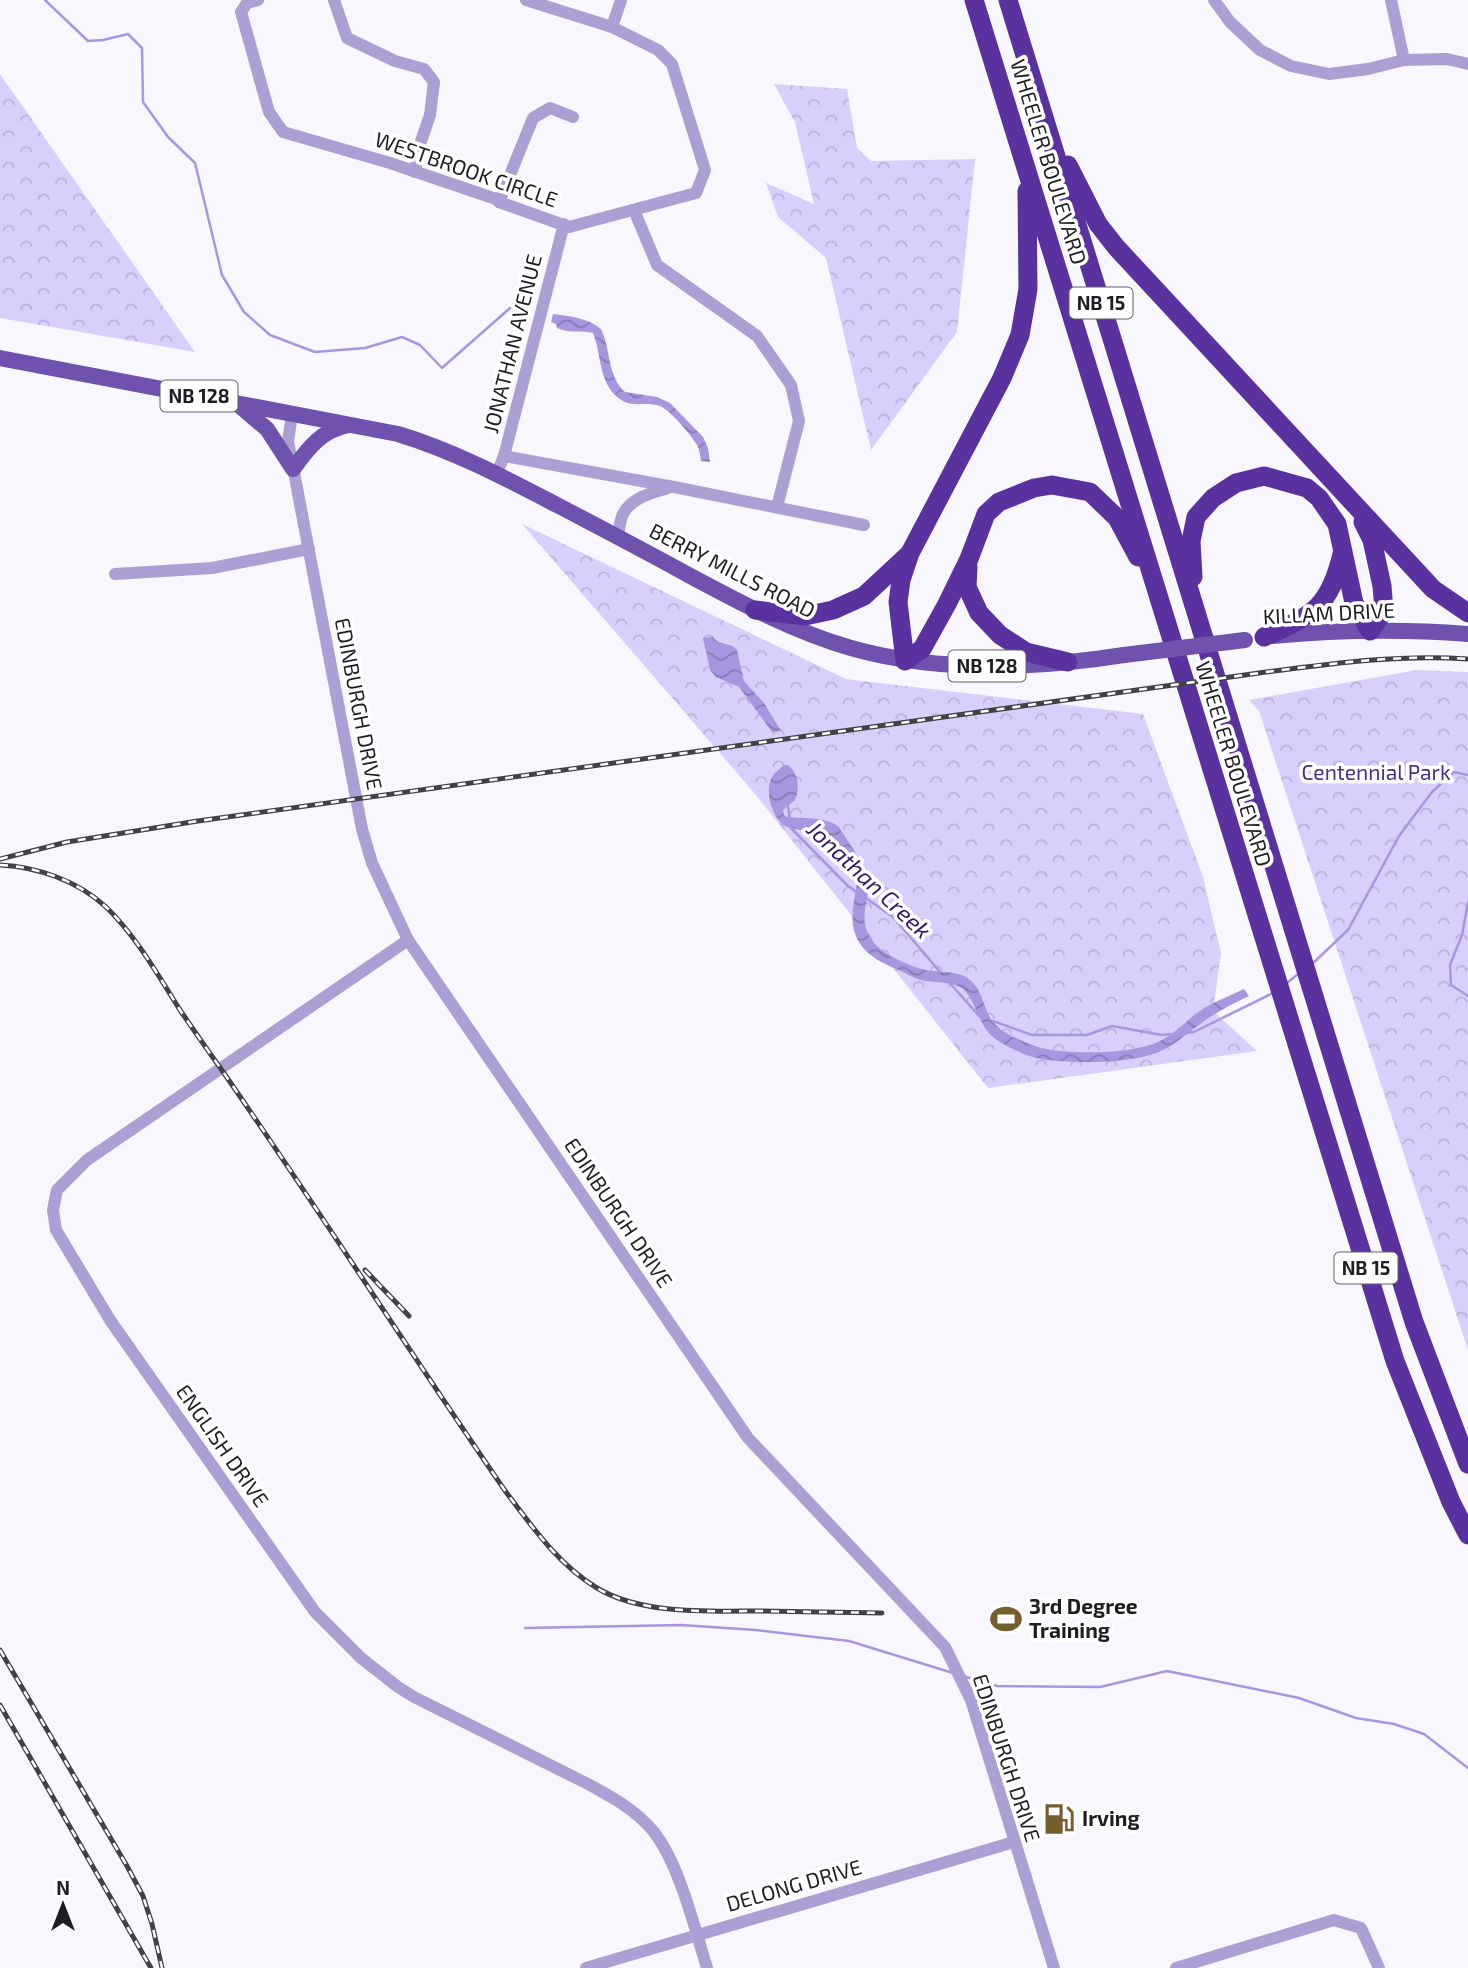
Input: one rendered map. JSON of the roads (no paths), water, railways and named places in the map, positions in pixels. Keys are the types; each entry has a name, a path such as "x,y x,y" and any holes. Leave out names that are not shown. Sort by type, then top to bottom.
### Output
{"highway":[{"name":"WHEELER BOULEVARD","path":"974,0 1395,1361 1451,1502 1468,1535"},
{"name":"WHEELER BOULEVARD","path":"1008,0 1414,1322 1468,1464"},
{"path":"982,25 1027,191 1028,289 1020,335 1002,378 910,553 901,580 898,602 905,661 922,649 947,604 969,559 986,514 999,502 1034,488 1052,485 1090,492 1117,518 1155,589"},
{"path":"1044,118 1098,224 1116,247 1433,589 1468,613"},
{"path":"1194,607 1191,541 1196,517 1213,498 1236,483 1264,476 1307,488 1319,499 1337,524 1354,603 1370,631 1384,611 1382,586 1372,540 1354,506"},
{"path":"1255,639 1314,612 1328,594 1337,576 1343,550"},
{"path":"755,610 805,616 833,610 864,596 910,553"},
{"path":"969,559 967,587 979,613 1000,635 1026,652 1068,663"}],"main road":[{"name":"NB 128","path":"0,358 352,425"},
{"path":"236,404 267,429 293,469 319,437 339,427 352,425"},
{"name":"BERRY MILLS ROAD","path":"352,425 424,442 497,472 755,610 838,644 905,661 986,666 1036,666 1193,647"},
{"name":"KILLAM DRIVE","path":"1193,647 1314,632 1434,631 1468,634"}],"street":[{"name":"WESTBROOK CIRCLE","path":"258,0 247,4 241,12 269,112 283,132 415,172 569,227 696,193 705,170 672,64 658,50 612,27 526,0"},
{"path":"334,0 347,38 395,61 424,69 434,82 430,115 418,150 415,172"},
{"path":"612,27 621,0"},
{"path":"1214,0 1230,22 1260,50 1291,66 1329,74 1368,69 1404,60 1447,59 1468,64"},
{"path":"1391,0 1404,60"},
{"path":"499,202 533,118 550,108 573,117"},
{"path":"634,210 657,265 757,336 791,386 799,421 777,507"},
{"name":"JONATHAN AVENUE","path":"497,472 504,456 564,224"},
{"name":"EDINBURGH DRIVE","path":"292,414 288,441 362,829 372,863 408,940 748,1438 945,1647 971,1700 1054,1968"},
{"path":"504,456 863,525"},
{"path":"618,536 623,514 634,501 650,493 674,487"},
{"path":"115,574 212,568 309,549"},
{"name":"ENGLISH DRIVE","path":"408,940 87,1160 57,1190 53,1210 57,1230 110,1320 315,1612 361,1658 398,1687 613,1797 635,1813 665,1847 674,1865 707,1968"},
{"name":"DELONG DRIVE","path":"586,1968 1014,1842"},
{"path":"1176,1968 1334,1920 1361,1928 1379,1968"}],"water":[{"path":"553,314 585,320 601,329 619,386 625,392 657,397 670,403 703,437 710,462 701,461 694,441 664,408 654,404 631,404 614,394 603,373 593,333 557,328 556,324 551,322"},
{"path":"712,637 737,650 744,681 764,703 781,731 772,732 739,687 716,677 710,670 703,638"},
{"path":"784,765 788,765 794,773 798,791 795,800 783,810 784,815 833,823 839,827 863,866 868,887 865,924 876,945 894,958 916,967 964,976 976,987 993,1022 1014,1037 1042,1048 1069,1052 1133,1049 1165,1039 1211,1004 1244,989 1249,996 1212,1016 1169,1047 1151,1055 1104,1062 1054,1061 1036,1058 1013,1049 990,1034 964,990 953,984 916,978 877,960 860,943 853,926 857,883 842,852 833,840 822,833 783,825 773,809 769,796 770,783 773,775"}],"waterway":[{"name":"Jonathan Creek","path":"45,0 88,41 128,34 142,48 143,102 168,137 195,163 222,275 244,312 270,335 315,352 365,348 402,337 420,345 442,368 510,308"},
{"name":"Jonathan Creek","path":"1312,964 1348,930 1399,836 1432,792 1454,772 1468,775"},
{"name":"Jonathan Creek","path":"788,806 790,820"},
{"name":"Jonathan Creek","path":"790,827 858,893"},
{"name":"Jonathan Creek","path":"863,896 893,917 940,972"},
{"name":"Jonathan Creek","path":"1468,902 1462,935 1450,965 1451,985 1468,996"},
{"name":"Jonathan Creek","path":"1287,983 1298,974"},
{"name":"Jonathan Creek","path":"949,982 980,1017"},
{"name":"Jonathan Creek","path":"1187,1033 1273,993"},
{"name":"Jonathan Creek","path":"993,1021 1032,1035 1087,1035 1112,1026 1170,1034"},
{"path":"525,1628 681,1625 756,1630 849,1641 953,1673"},
{"path":"963,1676 997,1686 1100,1687 1167,1671 1299,1698 1356,1718 1394,1724 1424,1734 1468,1768"}],"railway":[{"path":"0,859 67,842 198,821 1259,673 1389,659 1468,659"},
{"path":"0,865 43,872 70,883 106,907 127,930 506,1492 547,1545 583,1579 615,1597 676,1610 882,1613"},
{"path":"365,1270 409,1316"},
{"path":"0,1650 143,1896 162,1968"},
{"path":"0,1705 151,1968"}],"place":[{"name":"3rd Degree Training","path":"1006,1619"},
{"name":"Irving","path":"1059,1819"}],"park label":[{"name":"Centennial Park","path":"1376,773"}]}
